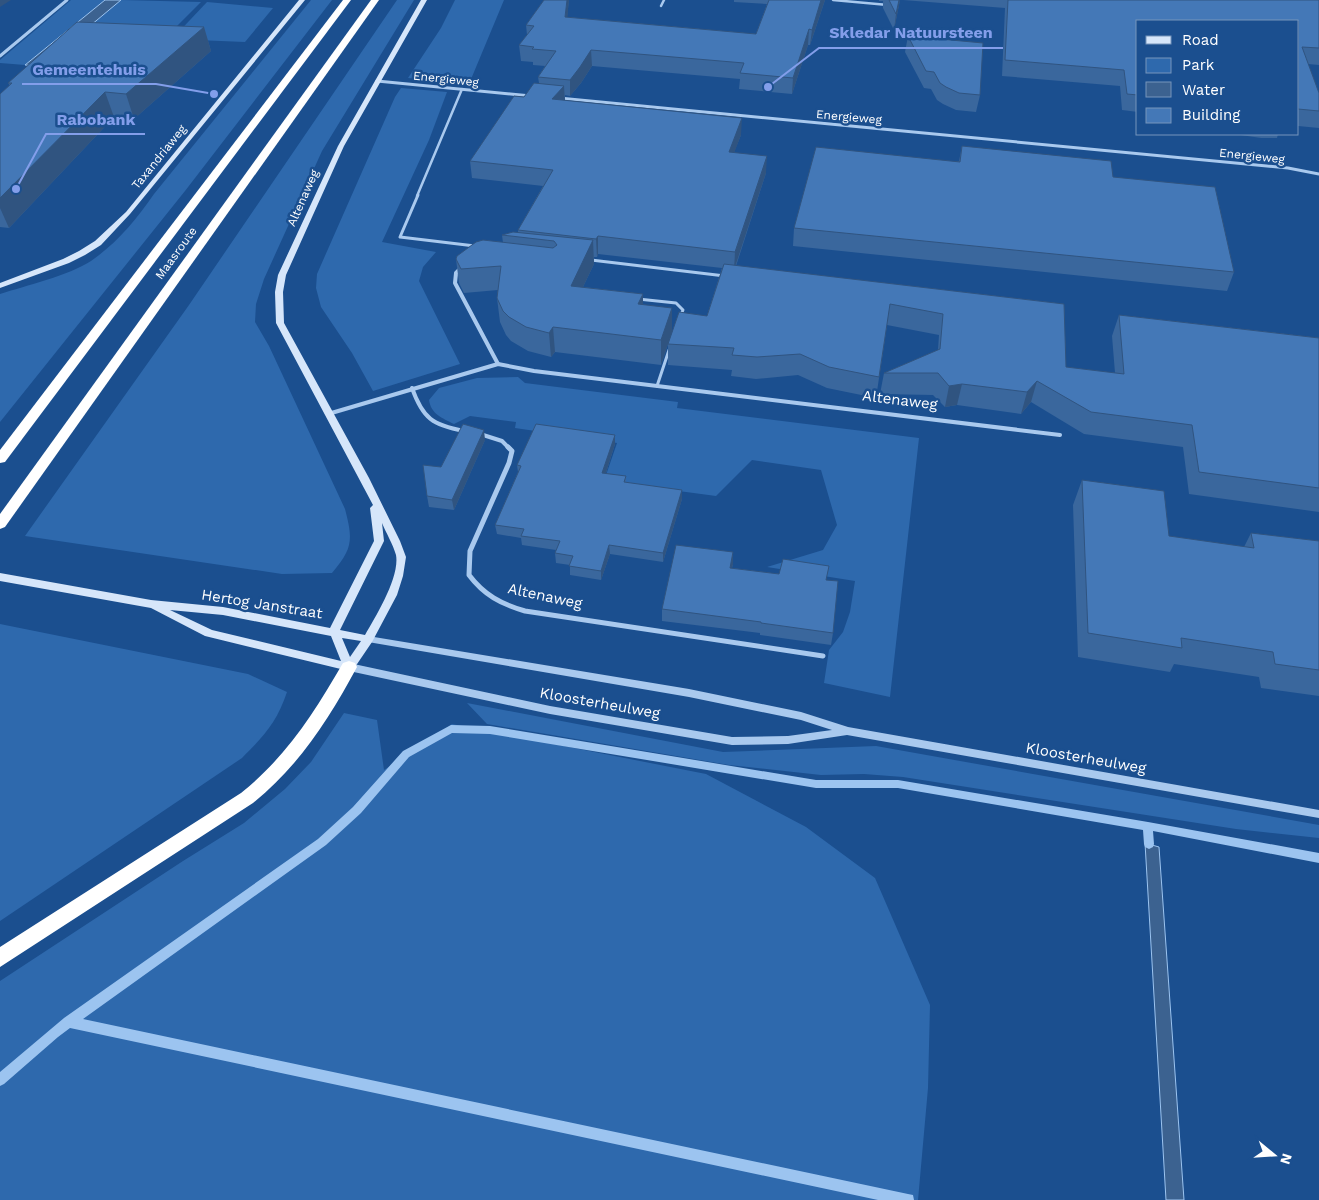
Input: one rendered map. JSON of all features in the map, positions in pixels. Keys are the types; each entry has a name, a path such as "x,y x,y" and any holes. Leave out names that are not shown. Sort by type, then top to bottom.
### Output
{"highway":[{"name":"Maasroute","path":"0,459 347,0"},
{"name":"Maasroute","path":"4,518 375,0"},
{"path":"0,958 123,880 247,798 262,786 286,762 318,720 349,668"}],"main road":[{"name":"Taxandriaweg","path":"0,286 66,262 98,243 128,213 302,0"},
{"name":"Altenaweg","path":"349,668 368,639 392,595 401,557 364,478 280,323 279,292 282,275 341,146 424,0"},
{"name":"Altenaweg","path":"334,631 379,541 374,502"},
{"name":"Hertog Janstraat","path":"0,577 151,604 223,611 368,639"},
{"name":"Hertog Janstraat","path":"151,604 209,633 349,668"},
{"path":"334,631 349,668"}],"street":[{"path":"0,56 67,0"},
{"name":"Energieweg","path":"377,81 541,97"},
{"name":"Energieweg","path":"551,98 1268,166 1319,174"},
{"path":"465,263 456,273 455,284 498,364"},
{"name":"Altenaweg","path":"328,414 498,364 534,371 1060,435"},
{"name":"Altenaweg","path":"412,388 423,415 435,424 502,441 512,450 509,463 470,550 469,575 487,596 502,604 524,611 823,656"},
{"name":"Kloosterheulweg","path":"368,639 689,693 800,716 848,732 1319,814"},
{"name":"Kloosterheulweg","path":"349,668 550,710 732,740 788,740 848,732"}],"lane":[{"path":"661,6 664,0"},
{"path":"833,0 888,5 890,0"},
{"path":"462,89 400,237 478,247"},
{"path":"586,259 732,277"},
{"path":"637,298 676,303 683,310 680,320"},
{"path":"657,386 670,348"}],"green space":[{"path":"71,0 105,0 25,65 0,63 0,60"},
{"path":"121,0 201,2 164,39 83,30"},
{"path":"311,0 332,0 185,191 0,422 0,294 82,266 118,239"},
{"path":"397,0 414,0 322,151 264,279 256,304 255,322 269,346 345,509 350,536 344,557 332,573 282,574 25,536 189,305"},
{"path":"455,0 504,0 469,84 408,78 441,28"},
{"path":"207,2 273,8 245,42 172,39"},
{"path":"401,88 447,92 429,140 382,242 436,252 423,267 419,281 460,364 373,391 352,353 321,307 316,288 317,274 395,97"},
{"path":"518,377 525,383 678,402 677,408 919,438 890,697 824,683 829,650 843,632 850,612 855,581 767,567 823,550 837,525 821,470 752,460 716,496 604,481 617,443 515,428 516,422 470,416 454,424 438,415 430,405 429,400 439,388 477,378"},
{"path":"0,624 248,674 287,692 279,712 269,728 242,758 0,921"},
{"path":"467,703 723,752 876,746 1319,825 1319,838 1236,829 903,777 864,774 821,775 729,765 487,724"},
{"path":"344,713 377,720 384,770 452,724 706,774 806,827 875,878 930,1005 928,1088 918,1200 0,1200 0,981 244,823 285,789 311,762"}],"water":[{"path":"105,0 121,0 42,66 25,65"},
{"path":"1145,843 1159,847 1184,1200 1166,1200"}],"building":[{"path":"544,0 567,0 565,17 756,34 769,0 821,0 812,30 809,29 793,78 740,73 744,63 591,50 570,80 538,77 556,51 532,49 534,47 519,45 534,26 526,25"},
{"path":"889,0 899,0 896,14"},
{"path":"1008,0 1319,0 1319,48 1302,47 1319,93 1319,111 1299,109 1299,20 1136,20 1136,95 1127,94 1124,70 1005,60"},
{"path":"77,22 204,27 126,94 105,92 0,198 0,94 12,83 8,83"},
{"path":"908,36 983,43 980,95 959,93 940,83 934,72 926,71"},
{"path":"534,83 564,86 552,99 742,118 729,152 767,156 735,252 598,236 596,239 518,230 553,170 470,161 514,96 524,97"},
{"path":"962,146 1111,161 1113,177 1215,187 1234,272 794,228 816,147 960,162"},
{"path":"513,232 593,240 571,286 643,294 638,304 672,308 661,340 553,327 549,333 526,327 509,317 503,311 497,298 501,266 461,269 456,259 457,256 476,242 483,240 553,248 557,245 554,241 502,235"},
{"path":"724,264 1064,304 1066,367 1124,374 1119,315 1319,338 1319,488 1199,472 1192,425 1091,412 1037,381 1027,392 962,384 949,386 938,373 884,373 940,349 943,314 890,304 879,377 829,367 800,354 757,357 732,355 734,348 668,344 679,312 707,316"},
{"path":"463,424 484,430 452,500 427,496 423,465 441,467"},
{"path":"536,424 615,435 602,473 626,476 624,482 682,490 663,553 609,545 601,571 569,566 573,556 555,553 560,541 521,536 524,529 495,525 521,466 517,465"},
{"path":"1082,480 1164,491 1169,536 1254,548 1251,533 1319,541 1319,670 1275,664 1273,652 1181,638 1182,648 1088,633"},
{"path":"676,545 733,552 730,568 779,574 783,559 829,566 826,580 838,581 833,633 662,609"}],"waterway":[{"path":"69,1022 322,842 357,810 406,754 451,729 490,730 816,784 898,784 1148,826"},
{"path":"1148,826 1319,858"},
{"path":"1148,826 1149,844"},
{"path":"0,1080 69,1022"},
{"path":"69,1022 908,1200"}],"place":[{"name":"Skledar Natuursteen","path":"768,87"},
{"name":"Gemeentehuis","path":"214,94"},
{"name":"Rabobank","path":"16,189"}]}
